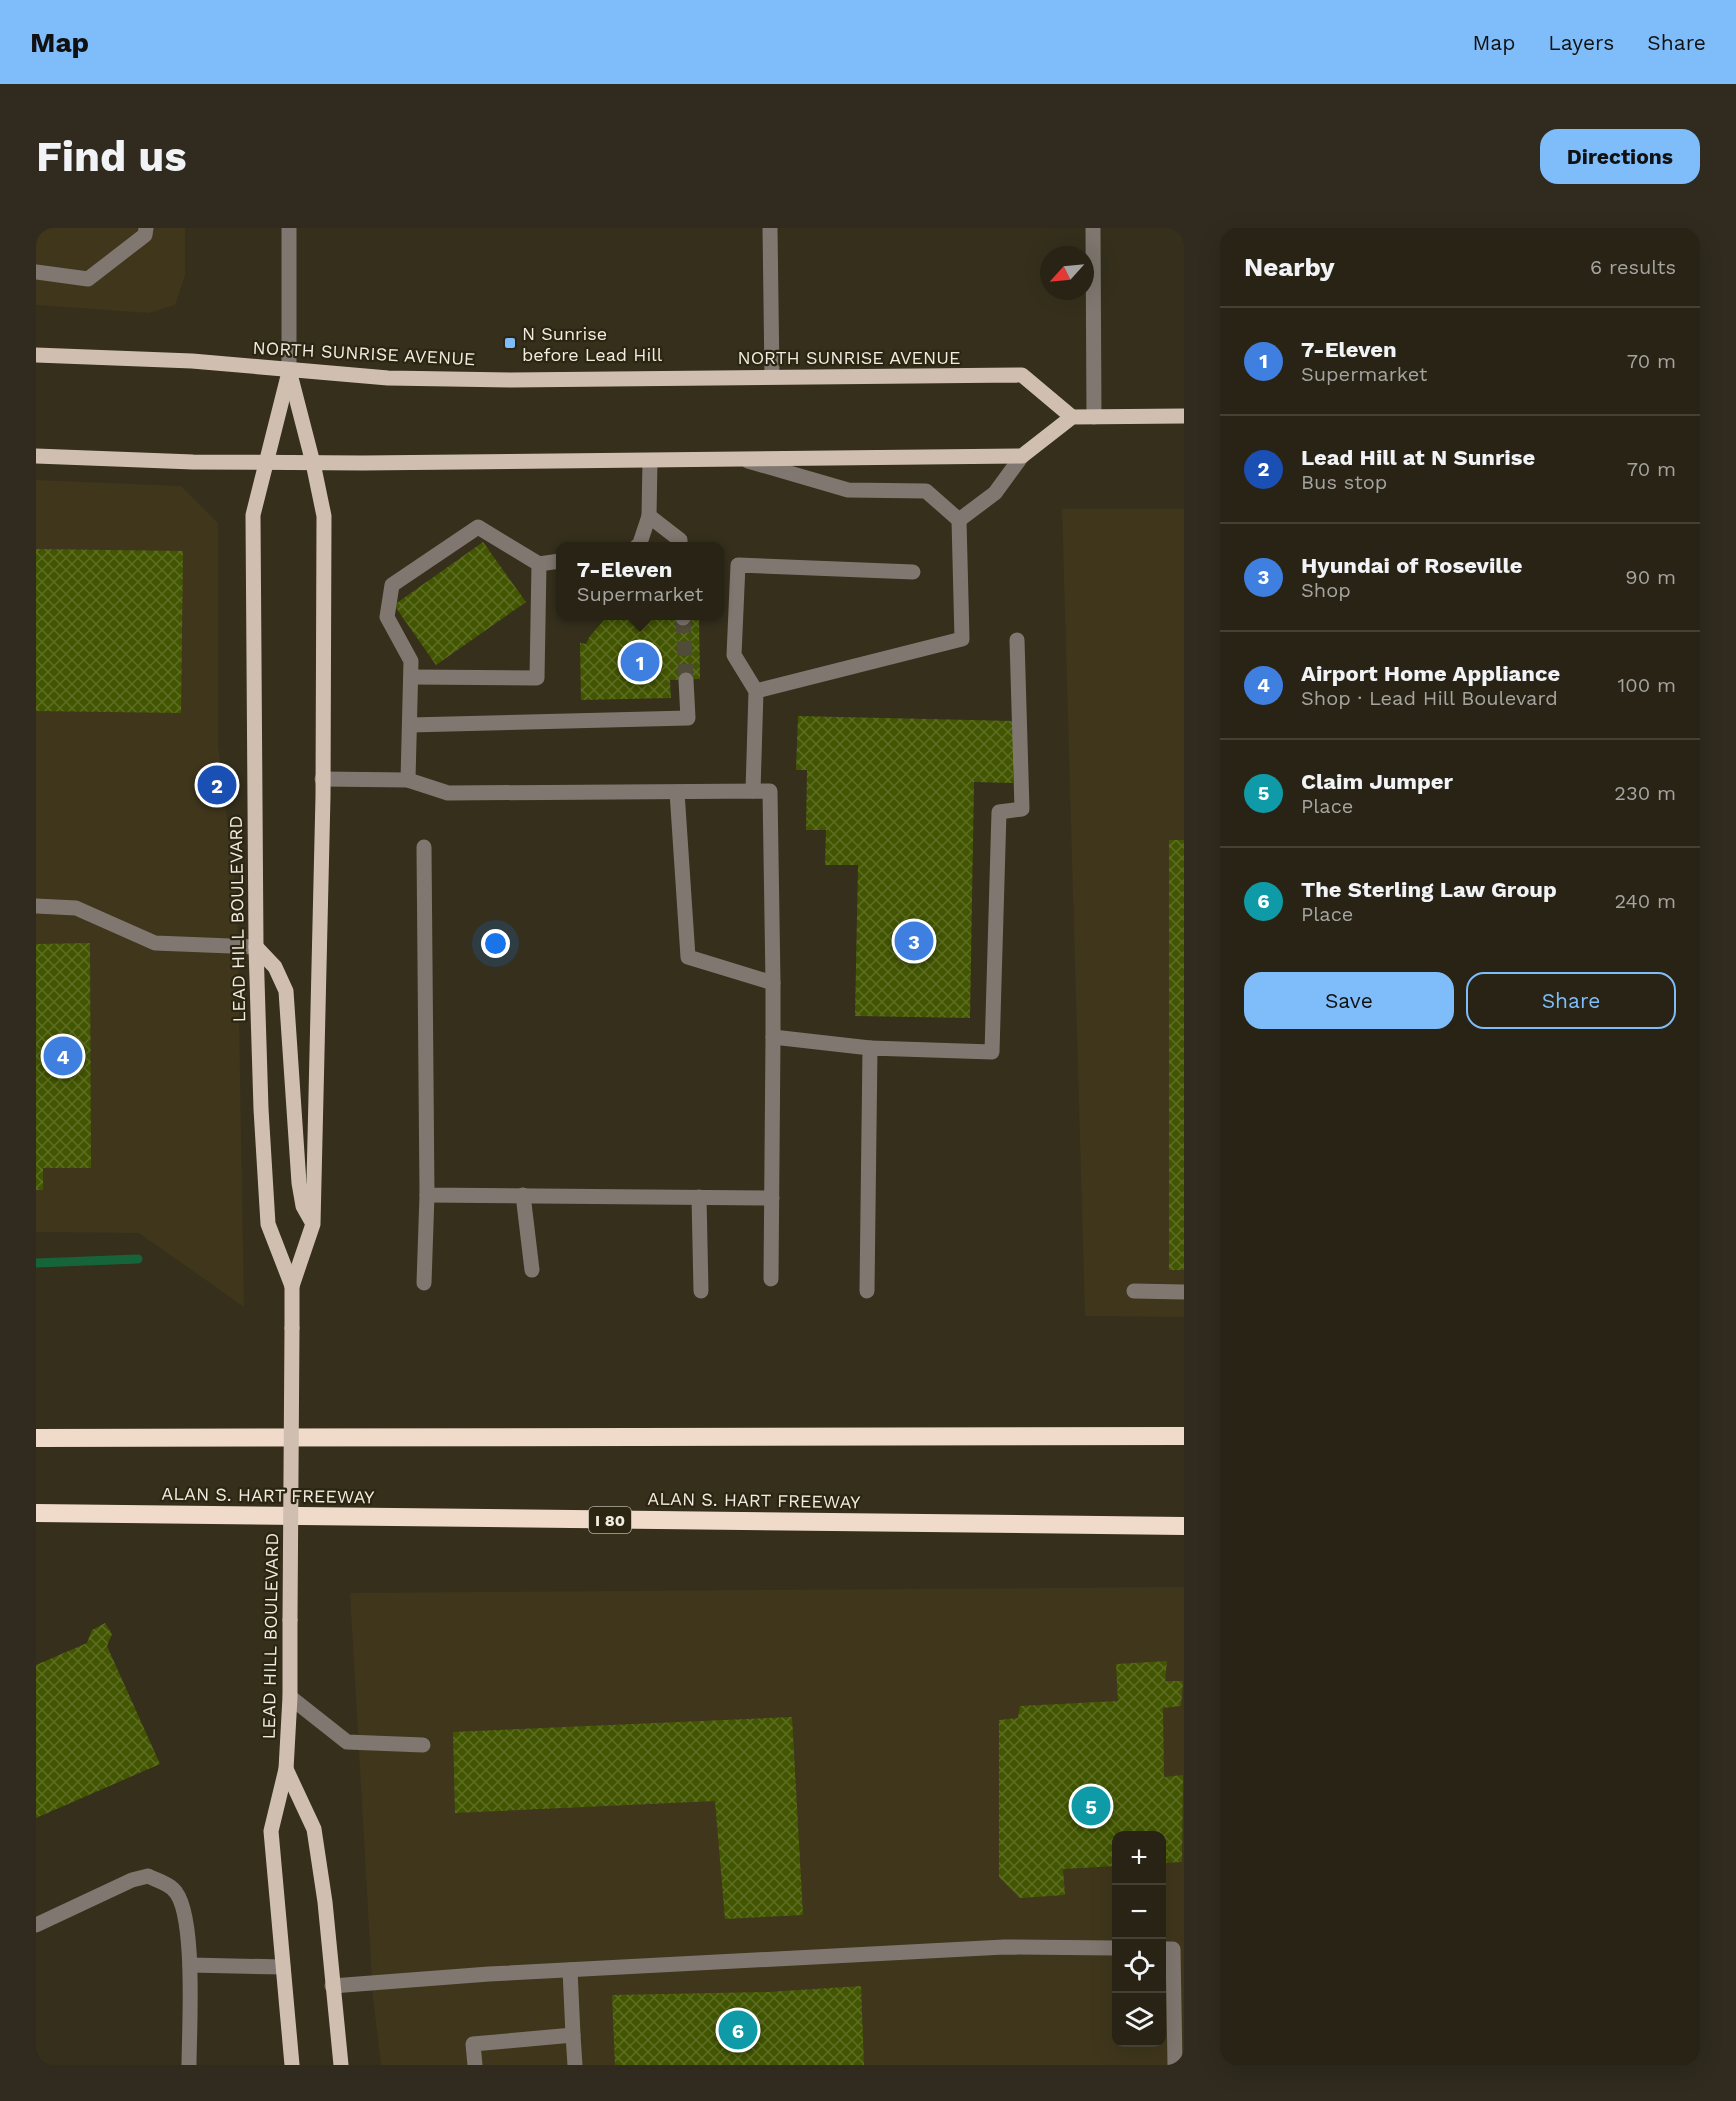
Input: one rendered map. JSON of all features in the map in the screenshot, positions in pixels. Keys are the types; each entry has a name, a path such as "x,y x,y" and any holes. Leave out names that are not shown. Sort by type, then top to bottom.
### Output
{"highway":[{"path":"36,1438 1184,1436"},
{"name":"ALAN S. HART FREEWAY","path":"36,1513 1184,1526"}],"main road":[{"name":"NORTH SUNRISE AVENUE","path":"36,355 192,361 387,378 511,380 1022,375 1072,417"},
{"name":"LEAD HILL BOULEVARD","path":"289,370 253,515 256,947 261,1109 268,1224 292,1287"},
{"name":"LEAD HILL BOULEVARD","path":"289,370 324,516 323,796 313,1224 292,1287 290,1697 286,1769 271,1831 292,2065"},
{"path":"36,456 313,463 1022,456 1072,417 1184,416"},
{"path":"256,947 275,967 286,991 299,1183 303,1206 313,1224"},
{"name":"LEAD HILL BOULEVARD","path":"286,1769 314,1829 325,1902 341,2065"}],"street":[{"path":"36,272 88,279 145,235 146,228"},
{"name":"LEAD HILL BOULEVARD","path":"289,228 289,370"},
{"path":"770,228 772,377"},
{"path":"1094,228 1094,417"},
{"path":"959,520 995,493 1022,456"},
{"path":"742,459 848,490 926,491 959,520 962,639 756,691"},
{"path":"640,542 650,516 650,461"},
{"path":"650,516 680,542"},
{"path":"408,780 411,661 387,617 392,585 478,527 539,564 556,562"},
{"path":"411,677 537,678 539,564"},
{"path":"753,791 756,691 734,654 738,565 913,572"},
{"path":"773,1037 870,1048 992,1052 999,812 1022,810 1017,640"},
{"path":"410,725 688,718 686,680"},
{"path":"322,779 408,780 448,793 770,791 773,1037 771,1279"},
{"path":"677,792 688,957 772,983"},
{"path":"424,847 427,1195 424,1283"},
{"path":"36,906 76,908 155,943 256,947"},
{"path":"867,1291 870,1048"},
{"path":"427,1195 772,1198"},
{"path":"523,1195 532,1270"},
{"path":"699,1197 701,1291"},
{"path":"1134,1291 1184,1292"},
{"path":"290,1697 347,1742 423,1745"},
{"path":"36,1925 132,1880 148,1876 174,1889 185,1910 190,1965 189,2065"},
{"path":"332,1986 570,1970 1004,1947 1112,1948"},
{"path":"1166,1949 1173,1949 1179,2036 1175,2065"},
{"path":"190,1965 283,1967"},
{"path":"570,1970 575,2065"},
{"path":"475,2065 473,2044 573,2035"}],"shaded area":[{"path":"36,228 185,228 185,275 175,305 149,313 36,305"},
{"path":"36,480 181,486 218,523 218,744 237,899 244,1307 139,1233 36,1232"},
{"path":"1062,509 1184,509 1184,1317 1085,1316"},
{"path":"1184,1587 1184,2065 381,2065 373,1998 350,1593"}],"building":[{"path":"483,542 526,602 436,665 394,605"},
{"path":"36,549 183,551 181,713 36,711"},
{"path":"604,620 699,620 700,679 670,680 671,698 581,700 580,643 586,644"},
{"path":"798,716 1014,721 1013,783 974,782 970,1018 855,1016 858,865 825,865 826,830 806,830 807,770 796,770"},
{"path":"1169,840 1184,840 1184,1270 1169,1270"},
{"path":"90,943 91,1168 43,1168 43,1190 36,1190 36,944"},
{"path":"105,1623 112,1634 107,1646 160,1764 36,1818 36,1665 87,1643 92,1630"},
{"path":"1167,1661 1165,1681 1183,1681 1181,1706 1163,1708 1164,1777 1183,1775 1182,1862 1166,1863 1166,1831 1112,1831 1112,1866 1063,1869 1065,1895 1020,1898 999,1877 999,1720 1018,1718 1020,1706 1118,1701 1116,1664"},
{"path":"792,1717 803,1915 725,1919 715,1801 455,1813 453,1732"},
{"path":"861,1986 864,2065 615,2065 612,1995 768,1992"}],"waterway":[{"path":"36,1263 138,1259"}],"tunnel":[{"path":"683,620 686,680"}],"place":[{"name":"N Sunrise before Lead Hill","path":"510,343"},
{"name":"7-Eleven","path":"640,662"},
{"name":"Lead Hill at N Sunrise","path":"217,785"},
{"name":"Hyundai of Roseville","path":"914,941"},
{"name":"Airport Home Appliance","path":"63,1056"},
{"name":"Claim Jumper","path":"1091,1806"},
{"name":"The Sterling Law Group","path":"738,2030"}]}
